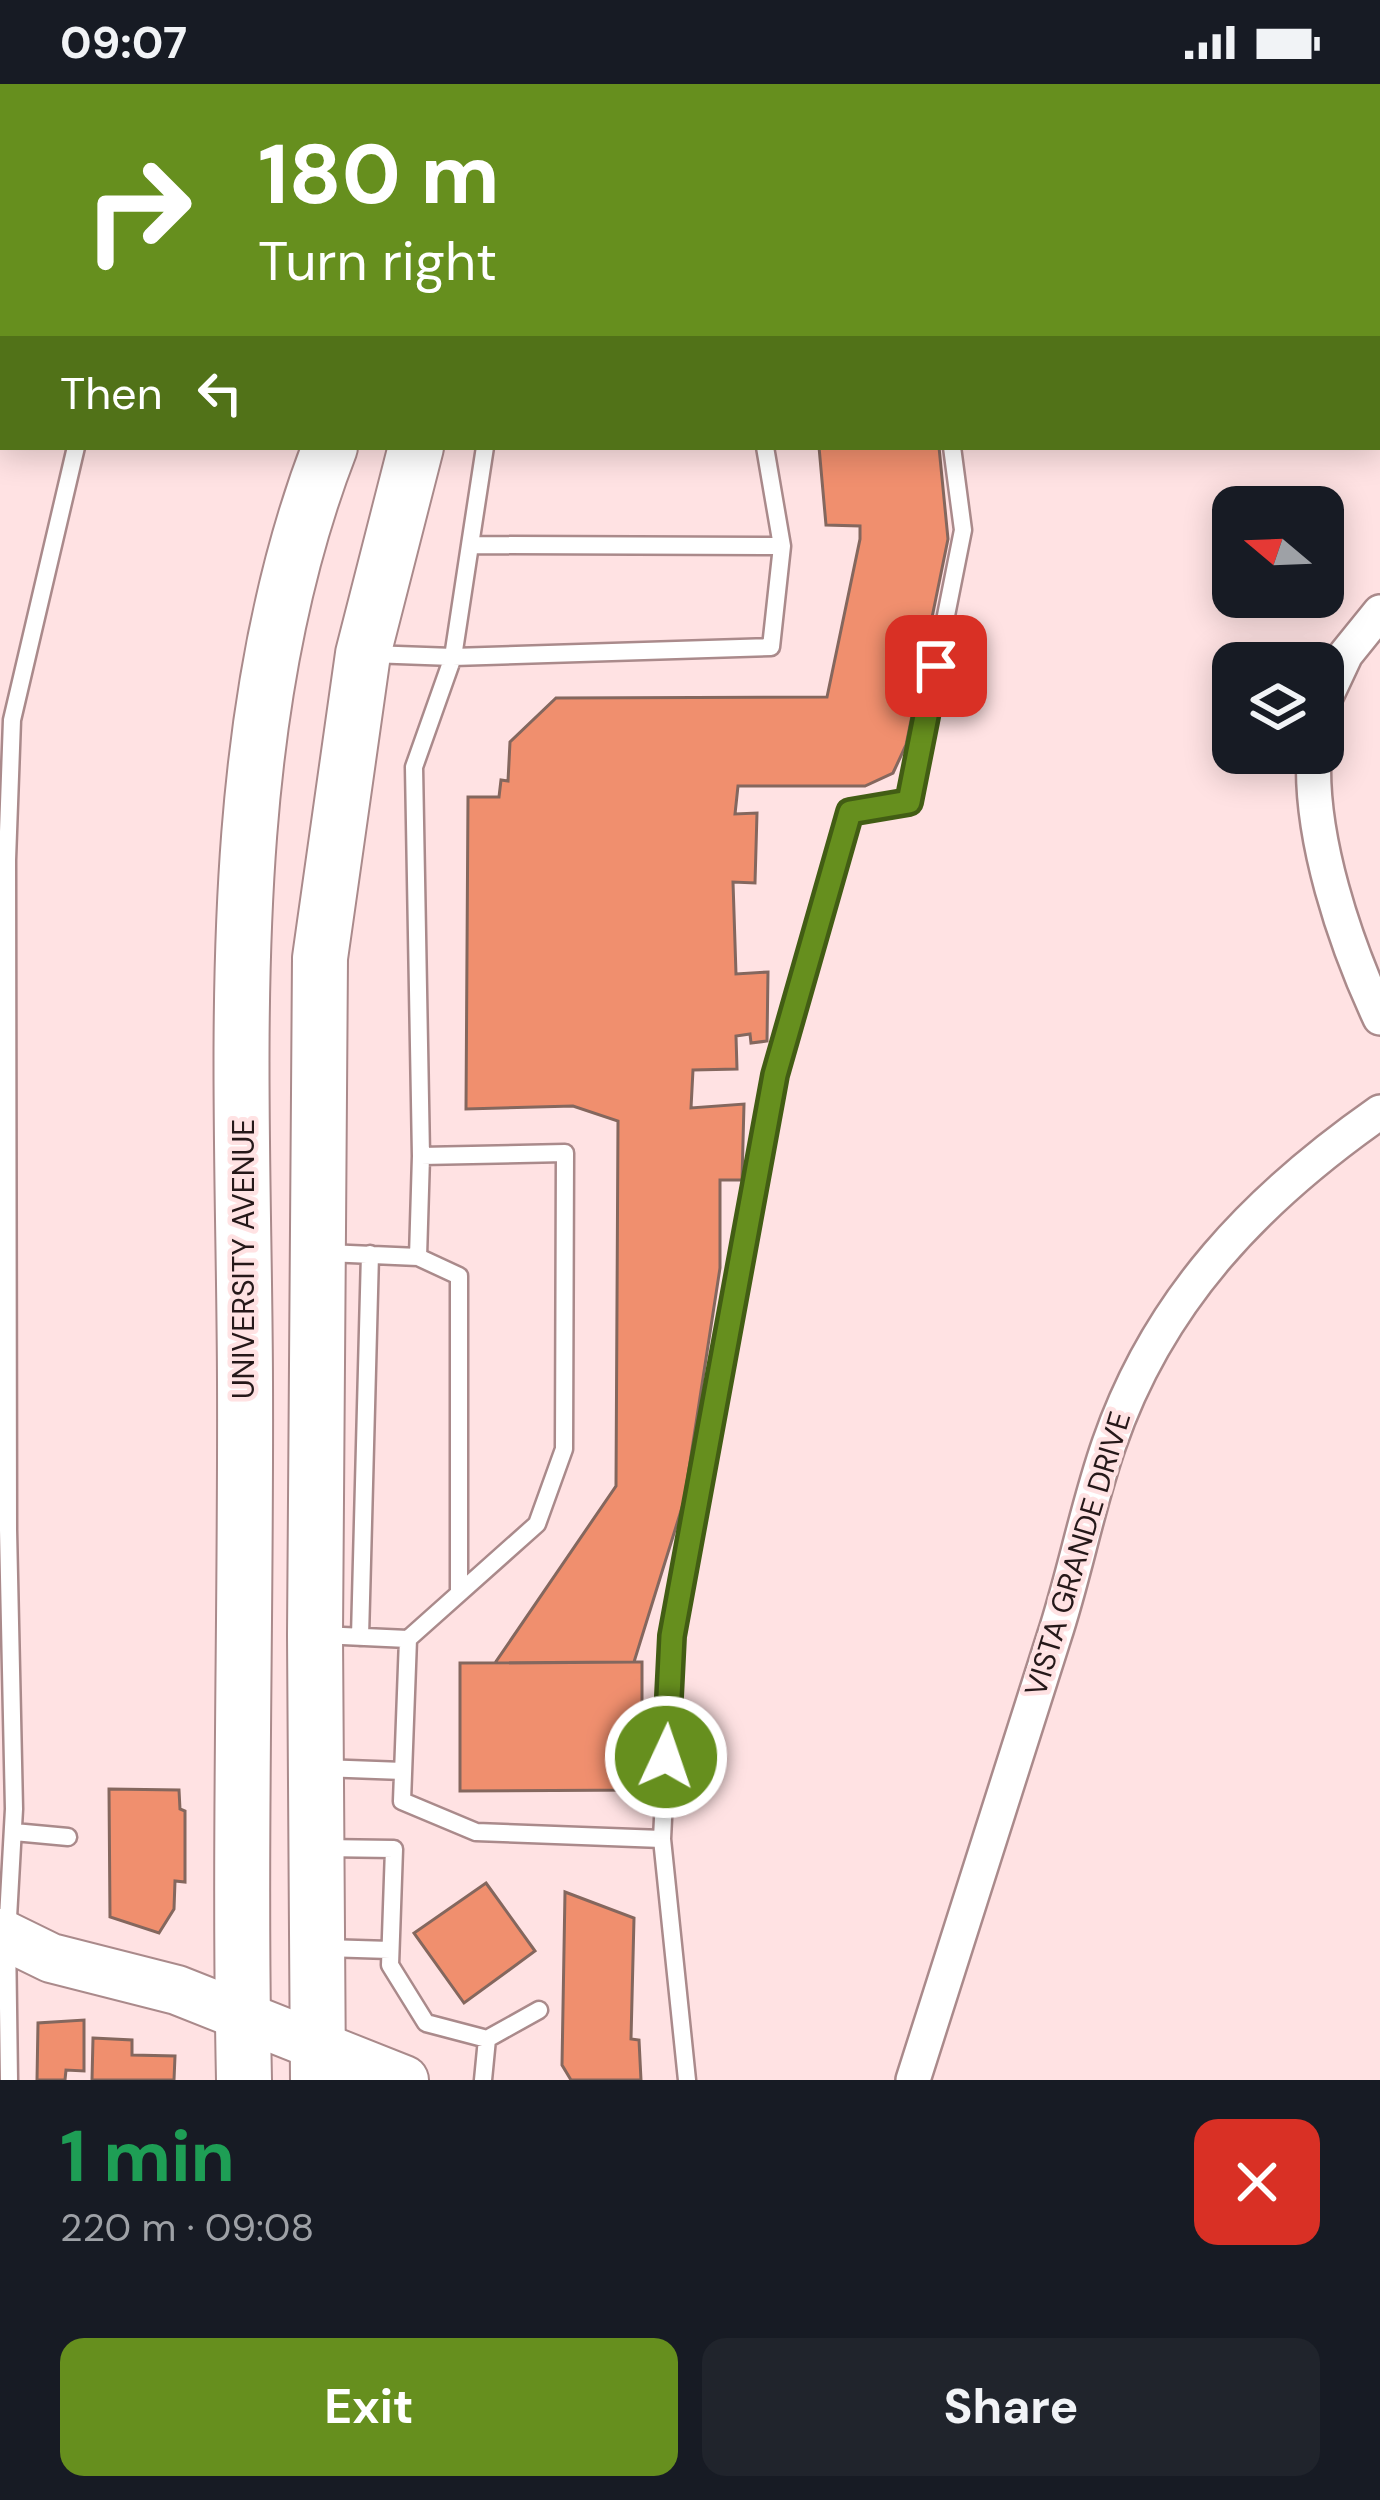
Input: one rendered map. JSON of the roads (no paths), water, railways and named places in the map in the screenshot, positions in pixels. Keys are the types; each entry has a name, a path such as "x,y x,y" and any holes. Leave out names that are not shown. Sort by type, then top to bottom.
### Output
{"main road":[{"name":"UNIVERSITY AVENUE","path":"244,2080 243,902 272,658 316,483 329,450"},
{"path":"318,2064 316,1768 337,1636 344,1253 320,958 363,654 415,450"}],"street":[{"path":"1344,657 1380,612"},
{"path":"1316,774 1327,871 1356,966 1380,1018"},
{"name":"VISTA GRANDE DRIVE","path":"914,2080 1056,1632 1109,1444 1146,1358 1188,1289 1243,1223 1310,1162 1380,1112"},
{"path":"4,1934 51,1958 178,1990 243,2017 318,2064 404,2080"}],"lane":[{"path":"9,2080 4,1934 14,1832 7,907 12,720 75,450"},
{"path":"418,1257 421,1156 414,767 453,657 485,450"},
{"path":"363,654 453,657 771,647 782,546 766,450"},
{"path":"687,2080 662,1838 672,1636 775,1075 850,812 909,802 963,530 952,450"},
{"path":"470,544 782,546"},
{"path":"337,1636 408,1639 537,1524 564,1449 565,1154 421,1156"},
{"path":"344,1253 418,1257 452,1270 462,1283 459,1593"},
{"path":"408,1639 402,1801 476,1832 662,1838"},
{"path":"316,1768 403,1771"},
{"path":"14,1832 68,1837"},
{"path":"316,1848 394,1849 390,1965 426,2023 487,2039 538,2009"},
{"path":"317,1947 390,1950"},
{"path":"483,2080 487,2039"}]}
